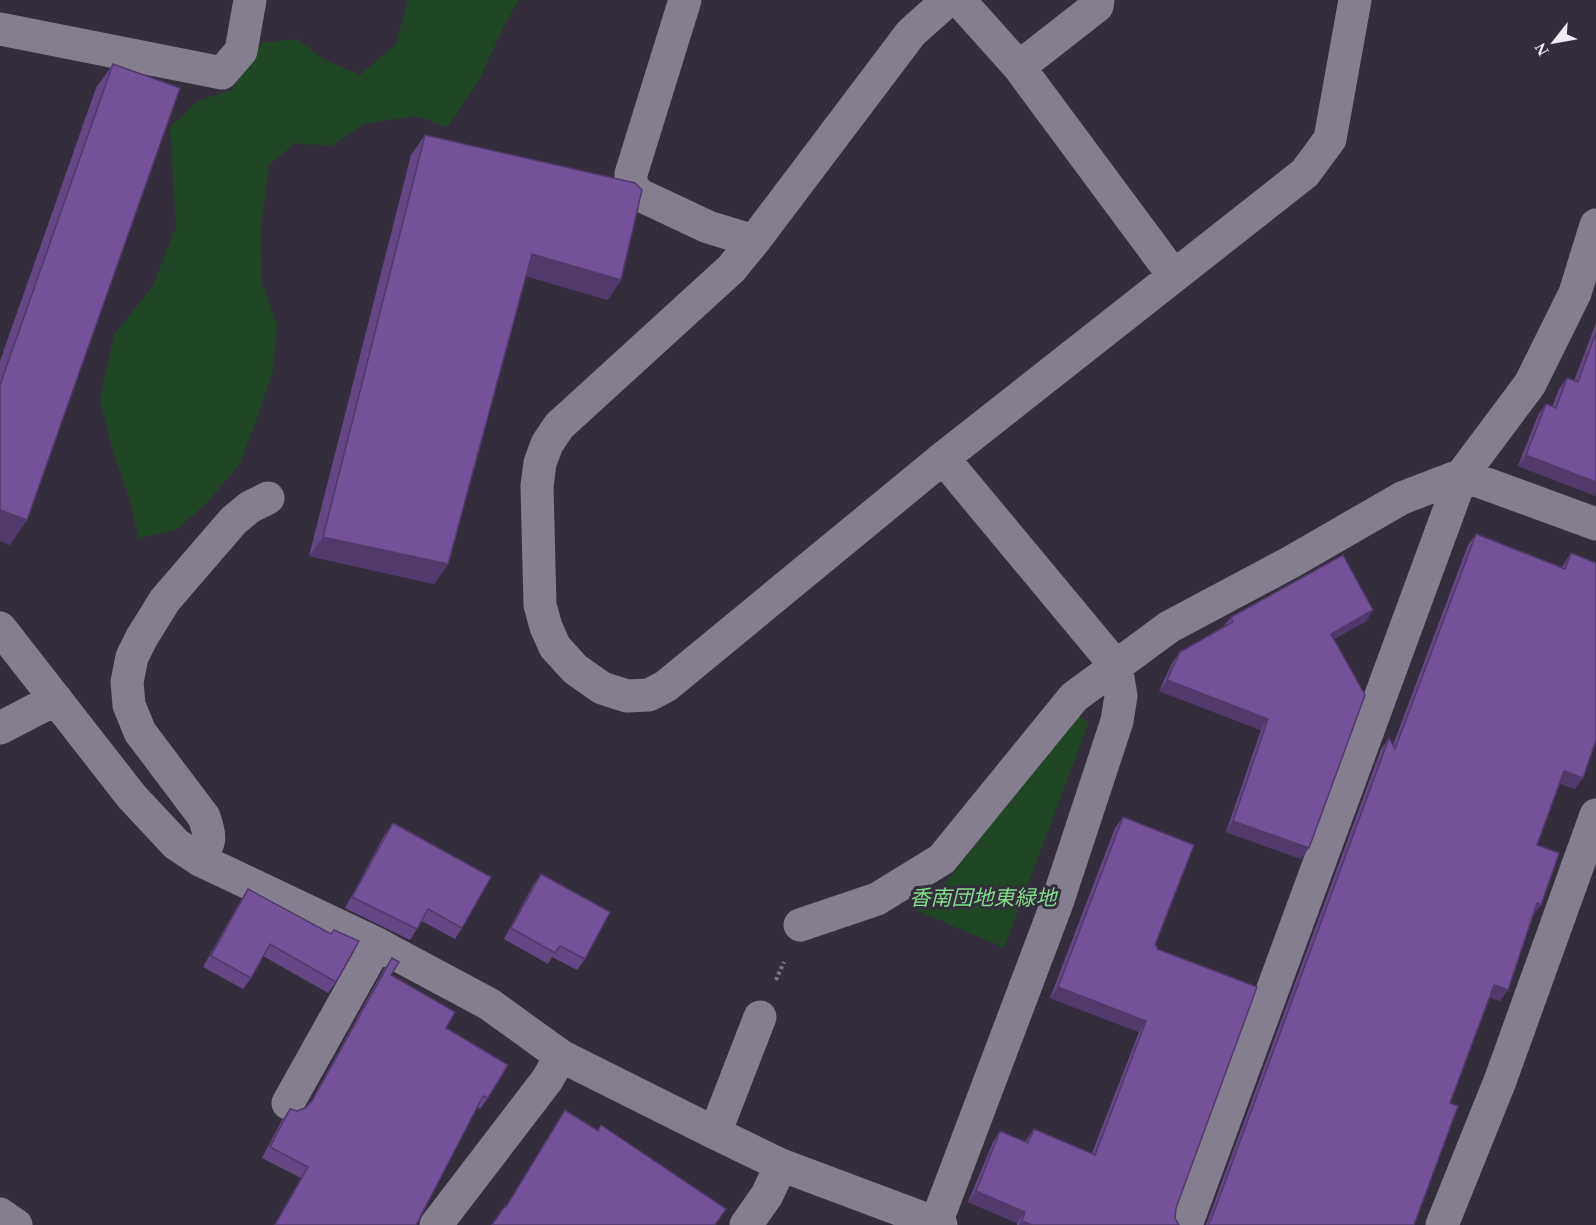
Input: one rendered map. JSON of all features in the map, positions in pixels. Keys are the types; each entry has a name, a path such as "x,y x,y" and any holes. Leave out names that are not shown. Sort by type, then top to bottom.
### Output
{"street":[{"path":"0,29 222,73 241,51 250,0"},
{"path":"685,0 631,174 631,185 640,195 708,227 754,241"},
{"path":"948,0 911,33 731,269 558,426 547,444 540,463 537,486 540,605 555,647 575,669 602,688 627,696 649,695 666,686 944,458 1305,173 1330,139 1355,0"},
{"path":"959,0 1019,67 1174,276"},
{"path":"1019,67 1097,6 1098,0"},
{"path":"1186,1225 1462,475 1530,384 1575,293 1596,225"},
{"path":"0,628 132,797 176,844 200,860 377,944 489,1004 561,1056 781,1165 939,1224 1057,903 1117,721 1121,696 1116,666 944,458"},
{"path":"800,925 878,899 942,860 1074,697 1169,627 1291,562 1402,498 1462,475 1596,524"},
{"path":"200,860 209,845 210,833 204,817 140,732 129,705 127,682 132,657 165,600 234,520 250,507 268,498"},
{"path":"0,728 57,699"},
{"path":"1442,1225 1500,1081 1596,815"},
{"path":"288,1103 377,944"},
{"path":"715,1132 760,1017"},
{"path":"436,1225 547,1080 561,1056"},
{"path":"746,1225 767,1196 781,1165"},
{"path":"0,1214 16,1225"}],"path":[{"path":"760,1017 800,925"}],"green space":[{"path":"408,0 519,0 478,82 447,127 416,116 364,124 331,146 295,143 269,165 261,227 262,284 277,325 273,371 256,422 239,465 208,502 176,530 138,538 130,500 113,452 100,400 114,335 153,286 176,227 170,127 198,101 232,90 261,43 296,39 325,60 360,75 396,44"},
{"name":"香南団地東緑地","path":"1074,713 1089,722 1004,948 909,907 948,880"}],"building":[{"path":"113,64 180,88 27,520 0,510 0,385"},
{"path":"425,135 635,183 642,190 621,280 532,254 448,564 323,537"},
{"path":"1596,332 1596,482 1526,455 1546,404 1556,408 1567,378 1578,382"},
{"path":"1476,534 1565,569 1571,553 1596,563 1596,740 1583,778 1564,771 1537,845 1559,853 1541,905 1537,903 1508,990 1494,985 1450,1103 1458,1106 1414,1225 1208,1225 1389,738 1395,749"},
{"path":"1343,555 1373,610 1331,634 1365,695 1309,848 1233,821 1268,719 1167,680 1180,652 1233,622 1231,617"},
{"path":"1123,817 1194,845 1155,945 1157,949 1257,987 1176,1208 1175,1218 1179,1225 1032,1225 1022,1221 1025,1212 976,1191 1000,1131 1028,1143 1034,1129 1095,1155 1146,1021 1058,987"},
{"path":"393,823 491,877 462,928 428,909 417,929 352,897"},
{"path":"541,874 610,912 585,959 560,946 555,953 511,928"},
{"path":"248,889 331,934 334,930 359,941 336,982 270,944 251,978 211,956"},
{"path":"392,958 399,962 391,975 455,1012 446,1028 508,1065 488,1098 483,1096 416,1225 275,1225 308,1167 270,1147 290,1109 297,1111 305,1108 312,1101"},
{"path":"565,1110 598,1131 601,1125 726,1209 715,1225 492,1225 506,1207"}]}
